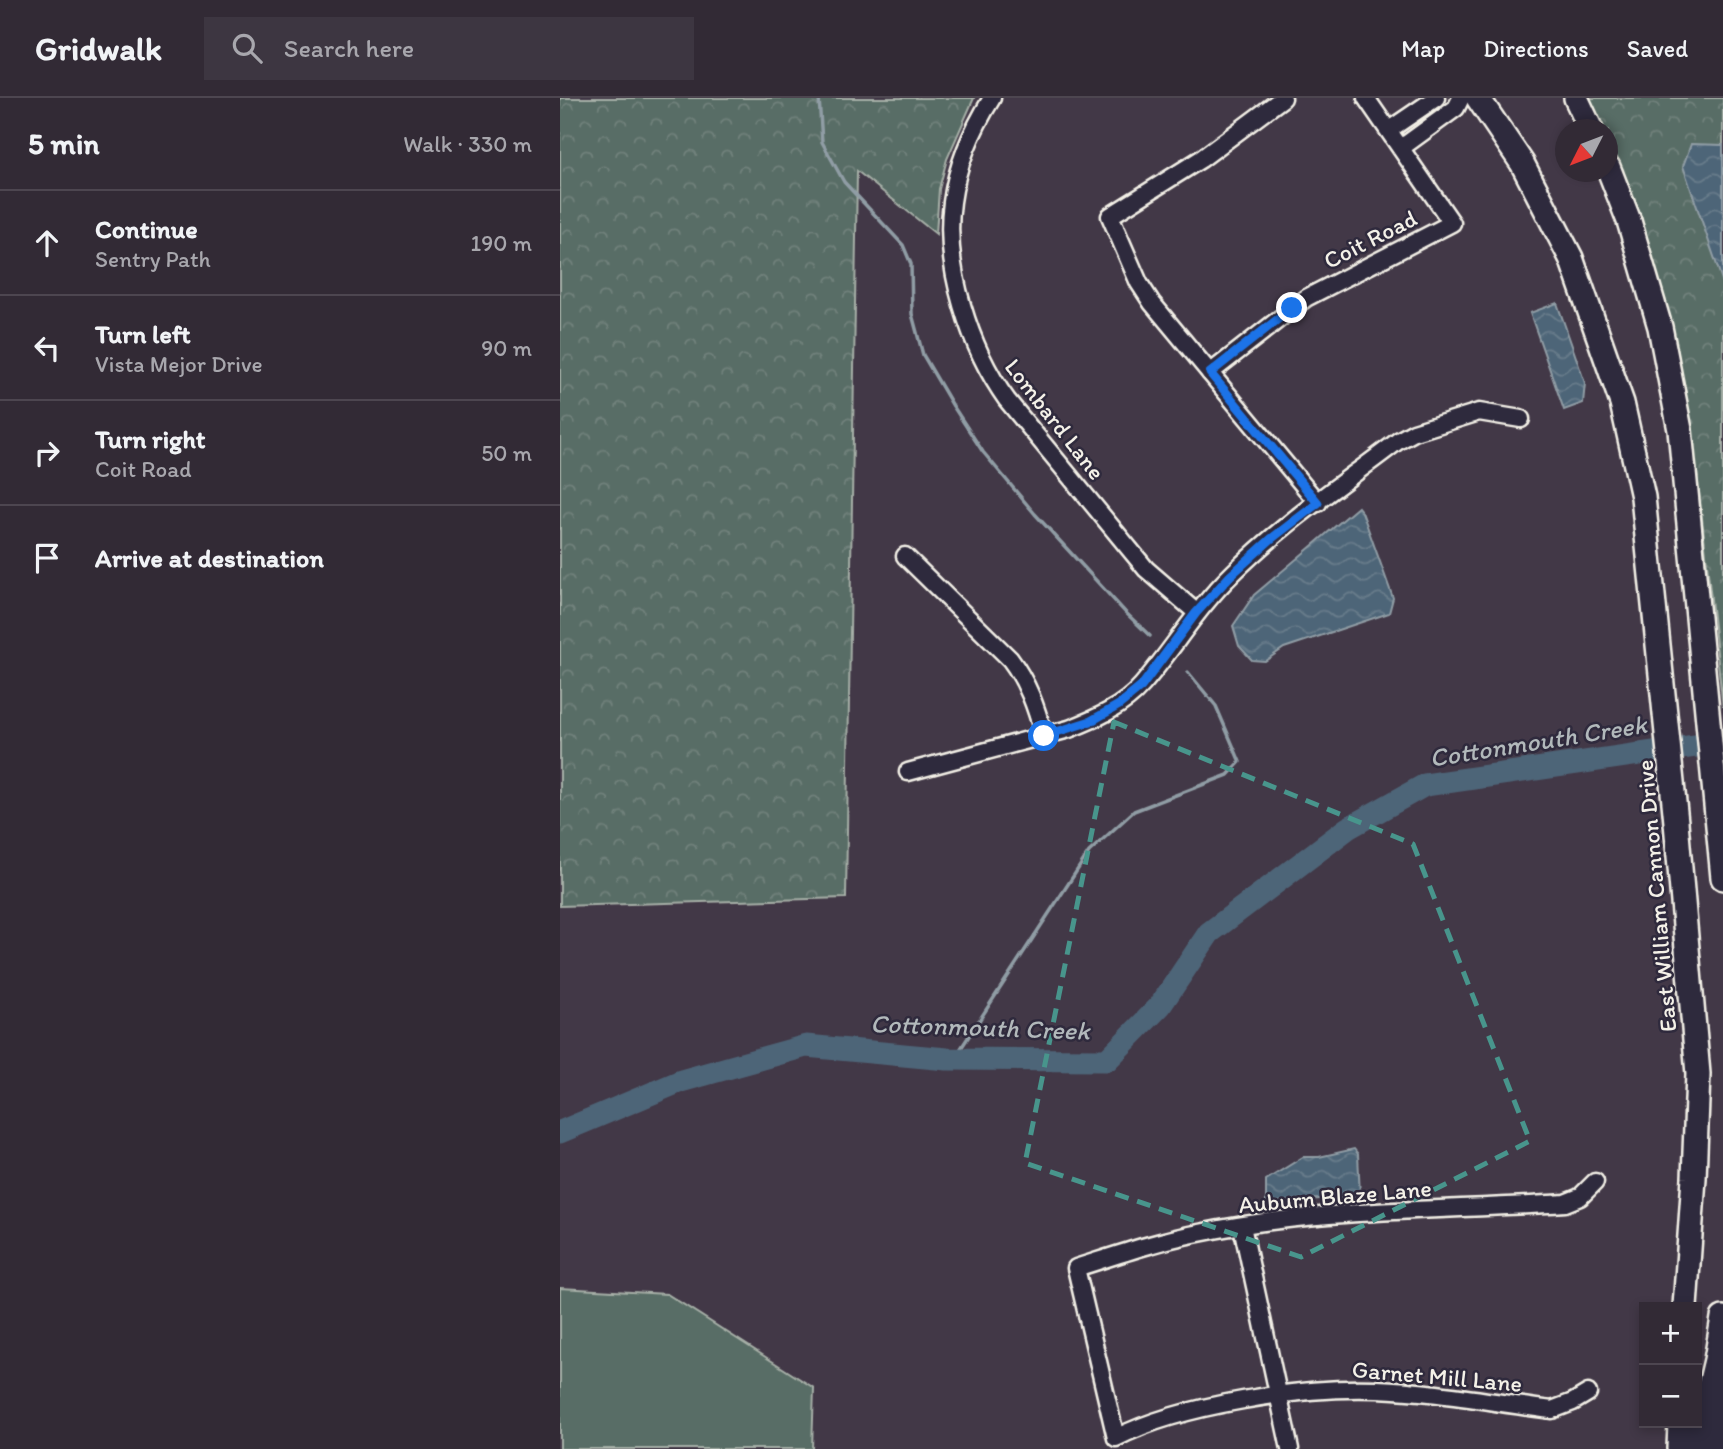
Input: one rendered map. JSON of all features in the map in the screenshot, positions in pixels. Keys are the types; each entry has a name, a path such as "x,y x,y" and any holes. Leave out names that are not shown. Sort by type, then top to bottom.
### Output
{"street":[{"name":"Lombard Lane","path":"992,98 974,127 961,163 951,209 953,255 963,311 975,345 992,379 1007,400 1146,569 1196,613"},
{"path":"1283,98 1201,159 1110,216 1139,283 1152,303 1318,503"},
{"path":"1366,98 1401,148 1456,108 1461,98"},
{"path":"1389,130 1436,98"},
{"name":"East William Cannon Drive","path":"1478,98 1522,163 1571,258 1600,333 1622,403 1643,497 1698,1074 1685,1302"},
{"path":"1576,98 1586,119"},
{"name":"Coit Road","path":"1210,373 1306,298 1452,223 1401,148"},
{"path":"1614,182 1648,282 1671,375 1680,430 1723,878"},
{"path":"908,772 1044,736 1091,721 1119,705 1141,687 1196,613 1239,567 1398,440 1414,432 1479,412 1521,419"},
{"path":"905,556 1010,659 1033,699 1044,736"},
{"name":"Auburn Blaze Lane","path":"1116,1438 1076,1268 1162,1241 1311,1216 1565,1203 1580,1197 1595,1182"},
{"path":"1242,1226 1290,1449"},
{"path":"1695,1449 1723,1318"},
{"path":"1718,1449 1723,1355"},
{"name":"Garnet Mill Lane","path":"1116,1438 1191,1411 1315,1392 1377,1389 1552,1410 1588,1393"},
{"path":"1679,1428 1679,1449"}],"highlighted area":[{"path":"1114,722 1413,844 1530,1141 1301,1257 1025,1163"}],"green space":[{"path":"560,98 974,98 947,159 939,189 936,234 857,171 846,898 560,906"},
{"path":"1587,98 1723,98 1723,707 1696,465 1677,348 1651,256 1618,169 1618,119 1596,119"},
{"path":"560,1288 667,1294 814,1388 812,1449 560,1449"}],"water":[{"path":"1691,144 1723,145 1723,283 1683,166"},
{"path":"1557,303 1585,383 1583,403 1564,410 1530,313"},
{"path":"1358,507 1393,598 1389,613 1284,648 1265,661 1252,660 1239,646 1233,626 1254,595"},
{"path":"1354,1149 1358,1154 1360,1196 1266,1203 1266,1180 1303,1157 1319,1157"}],"waterway":[{"path":"819,98 822,142 844,182 903,245 911,264 912,314 923,355 953,406 983,452 1035,514 1150,636"},
{"path":"954,1059 1089,852 1134,811 1228,775 1240,762 1216,706 1188,672"},
{"name":"Cottonmouth Creek","path":"560,1132 681,1081 806,1046 947,1059 1107,1060 1160,1006 1209,933 1348,828 1425,785 1723,742"}],"route":[{"path":"1044,736 1091,721 1119,705 1141,687 1196,613 1230,576 1271,539 1318,503 1210,373 1292,308"}]}
